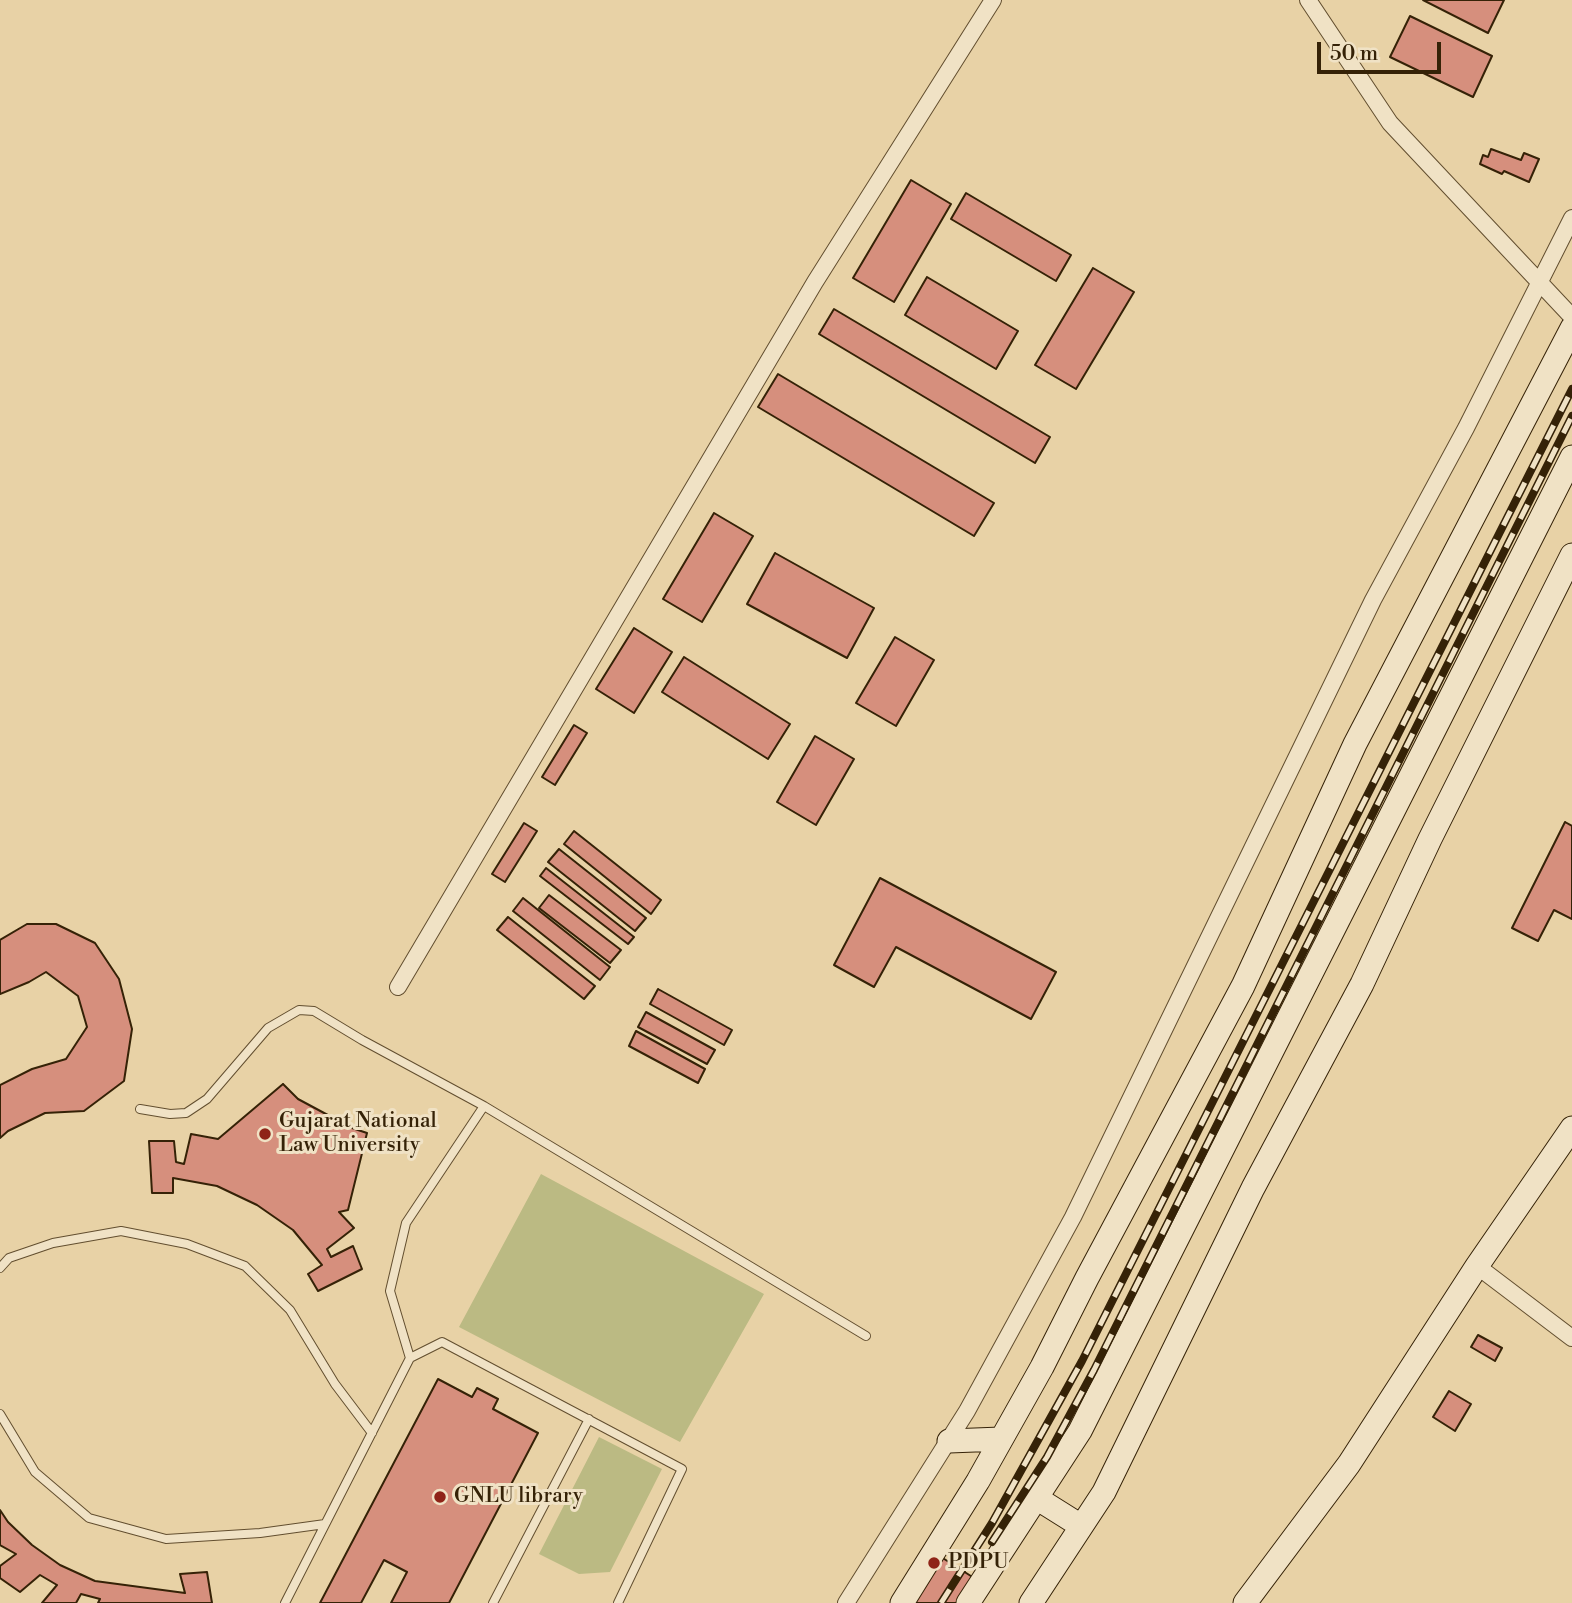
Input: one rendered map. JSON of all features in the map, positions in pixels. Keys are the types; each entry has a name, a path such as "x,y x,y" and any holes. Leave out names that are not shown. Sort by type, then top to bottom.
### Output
{"street":[{"path":"398,987 808,294 993,0"},
{"path":"1308,0 1390,124 1572,317"},
{"path":"846,1603 967,1411 1073,1217 1373,600 1466,428 1572,218"},
{"path":"902,1603 1042,1367 1243,986 1355,744 1572,328"},
{"path":"968,1603 1080,1431 1572,457"},
{"path":"1031,1603 1104,1492 1253,1188 1362,984 1430,839 1572,555"},
{"path":"1245,1603 1349,1464 1477,1266 1572,1128"},
{"path":"1477,1266 1572,1338"},
{"path":"949,1441 1001,1439"},
{"path":"1038,1499 1081,1526"}],"lane":[{"path":"140,1110 186,1113 207,1099 268,1028 299,1010 314,1011 484,1106 866,1336"},
{"path":"410,1358 390,1291 406,1223 484,1106"},
{"path":"0,1268 9,1258 53,1243 121,1231 187,1244 245,1266 290,1310 335,1384 372,1433"},
{"path":"285,1603 410,1358 442,1342 682,1469 618,1603"},
{"path":"0,1414 35,1472 89,1518 166,1539 260,1533 325,1524"},
{"path":"493,1603 589,1419"}],"shaded area":[{"path":"541,1174 764,1294 680,1442 459,1327"},
{"path":"599,1437 662,1469 610,1572 579,1574 539,1554"}],"building":[{"path":"1423,0 1504,0 1488,33"},
{"path":"1410,16 1492,56 1473,97 1390,57"},
{"path":"1491,149 1521,160 1524,153 1539,159 1529,182 1480,164 1483,155 1488,157"},
{"path":"911,180 951,204 894,302 853,278"},
{"path":"966,193 1071,255 1056,281 951,219"},
{"path":"1093,268 1134,292 1076,389 1035,365"},
{"path":"927,277 1018,331 996,369 905,315"},
{"path":"834,309 1050,437 1035,463 819,334"},
{"path":"778,374 994,503 974,536 758,407"},
{"path":"714,513 753,536 702,622 663,599"},
{"path":"775,553 874,608 847,658 747,604"},
{"path":"634,628 672,652 634,713 596,689"},
{"path":"895,637 934,660 896,726 856,703"},
{"path":"684,657 790,724 768,759 662,692"},
{"path":"574,725 587,733 555,785 542,777"},
{"path":"815,736 854,759 816,825 777,802"},
{"path":"1565,822 1572,826 1572,919 1554,910 1538,941 1512,928"},
{"path":"524,823 537,831 505,882 492,874"},
{"path":"574,831 661,900 651,914 564,844"},
{"path":"559,849 646,918 635,931 548,862"},
{"path":"546,868 634,937 628,944 540,876"},
{"path":"880,878 1056,972 1031,1019 896,947 874,987 834,965"},
{"path":"549,895 621,950 610,963 539,908"},
{"path":"523,898 610,967 600,980 513,911"},
{"path":"508,917 595,986 584,999 497,930"},
{"path":"27,924 56,924 95,943 119,979 132,1029 124,1081 84,1111 45,1113 8,1131 0,1138 0,1085 32,1069 66,1059 87,1027 78,996 46,972 0,994 0,940"},
{"path":"658,989 732,1030 724,1045 650,1004"},
{"path":"646,1012 715,1050 707,1064 638,1027"},
{"path":"636,1031 705,1069 698,1083 629,1046"},
{"path":"283,1084 298,1099 352,1128 367,1133 348,1210 339,1212 354,1228 327,1249 331,1257 353,1246 362,1269 318,1291 308,1274 322,1265 293,1230 257,1205 217,1186 173,1178 173,1193 152,1193 149,1141 174,1141 176,1162 184,1164 191,1134 218,1139"},
{"path":"1478,1335 1502,1348 1495,1361 1471,1347"},
{"name":"GNLU library","path":"438,1379 472,1397 477,1388 498,1399 493,1409 538,1433 449,1603 391,1603 407,1572 384,1560 361,1603 320,1603"},
{"path":"1449,1391 1471,1404 1455,1431 1433,1417"},
{"path":"0,1510 8,1522 32,1545 60,1565 95,1581 185,1593 180,1574 207,1572 212,1603 98,1603 100,1599 81,1594 76,1603 42,1603 57,1585 40,1575 20,1592 0,1578 0,1566 16,1554 0,1545"},
{"name":"PDPU","path":"927,1548 974,1578 958,1603 892,1603"}],"railway":[{"path":"941,1603 992,1523 1082,1361 1572,389"},
{"path":"992,1542 1047,1457 1094,1370 1572,416"}],"place":[{"name":"Gujarat National Law University","path":"265,1134"},
{"name":"GNLU library","path":"440,1497"},
{"name":"PDPU","path":"934,1563"}]}
